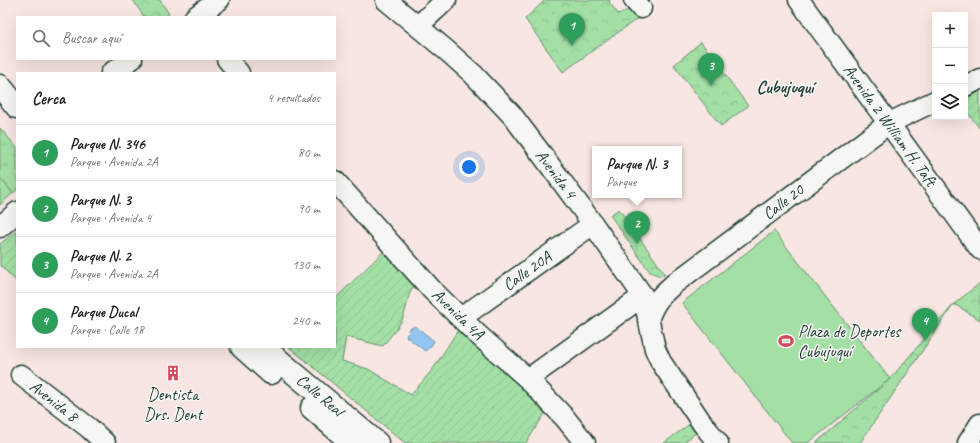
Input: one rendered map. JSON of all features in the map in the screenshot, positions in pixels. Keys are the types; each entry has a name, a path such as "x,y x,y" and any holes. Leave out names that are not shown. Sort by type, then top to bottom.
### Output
{"main road":[{"path":"0,86 16,106"},
{"name":"Calle Real","path":"243,348 352,443"},
{"name":"Calle Real","path":"264,348 377,443"}],"street":[{"name":"Avenida 4","path":"386,0 473,74 512,115 593,224 643,296 656,350 661,362 702,423 718,443"},
{"path":"418,26 446,0"},
{"path":"196,16 214,1"},
{"name":"Avenida 2 William H. Taft","path":"804,2 889,124 980,250"},
{"path":"112,72 130,60"},
{"path":"227,60 238,72"},
{"path":"968,85 980,79"},
{"name":"Calle 20","path":"648,320 653,306 661,295 675,282 889,124 932,102"},
{"name":"Avenida 4A","path":"336,182 432,290 476,333 528,379 565,418 585,443"},
{"path":"0,227 16,213"},
{"name":"Calle 20A","path":"461,318 593,224"},
{"path":"528,379 643,296"},
{"name":"Avenida 8","path":"21,375 90,428 105,443"},
{"path":"968,443 980,424"}],"green space":[{"path":"133,0 160,0 169,14 166,16 143,16"},
{"path":"545,0 610,0 609,2 618,14 635,8 641,16 563,72 525,19"},
{"path":"701,42 748,106 721,126 674,65"},
{"path":"980,91 980,129 968,113 968,97"},
{"path":"0,128 16,147 16,191 13,193 0,178"},
{"path":"0,178 13,193 0,205"},
{"path":"619,209 665,274 660,276 650,272 610,215"},
{"path":"16,231 16,281 0,265 0,244"},
{"name":"Plaza de Deportes Cubujuquí","path":"774,231 890,379 808,443 792,443 682,303"},
{"path":"385,250 415,285 410,293 404,315 398,327 383,346 346,337 342,361 368,369 411,395 433,369 460,327 515,375 546,412 526,443 405,443 290,348 336,348 336,298"},
{"path":"980,283 980,320 954,304"},
{"path":"954,304 860,443 816,443 890,379"},
{"path":"691,423 698,431 683,443 664,443"}],"water":[{"path":"415,326 434,341 425,351 406,336 410,332 408,330"}],"place":[{"name":"Parque N. 346","path":"572,46"},
{"name":"Parque N. 2","path":"711,86"},
{"name":"Parque N. 3","path":"637,244"},
{"name":"Plaza de Deportes Cubujuquí","path":"786,341"},
{"name":"Parque Ducal","path":"925,341"},
{"name":"Dentista Drs. Dent","path":"173,373"}],"district":[{"name":"Cubujuquí","path":"785,87"}]}
